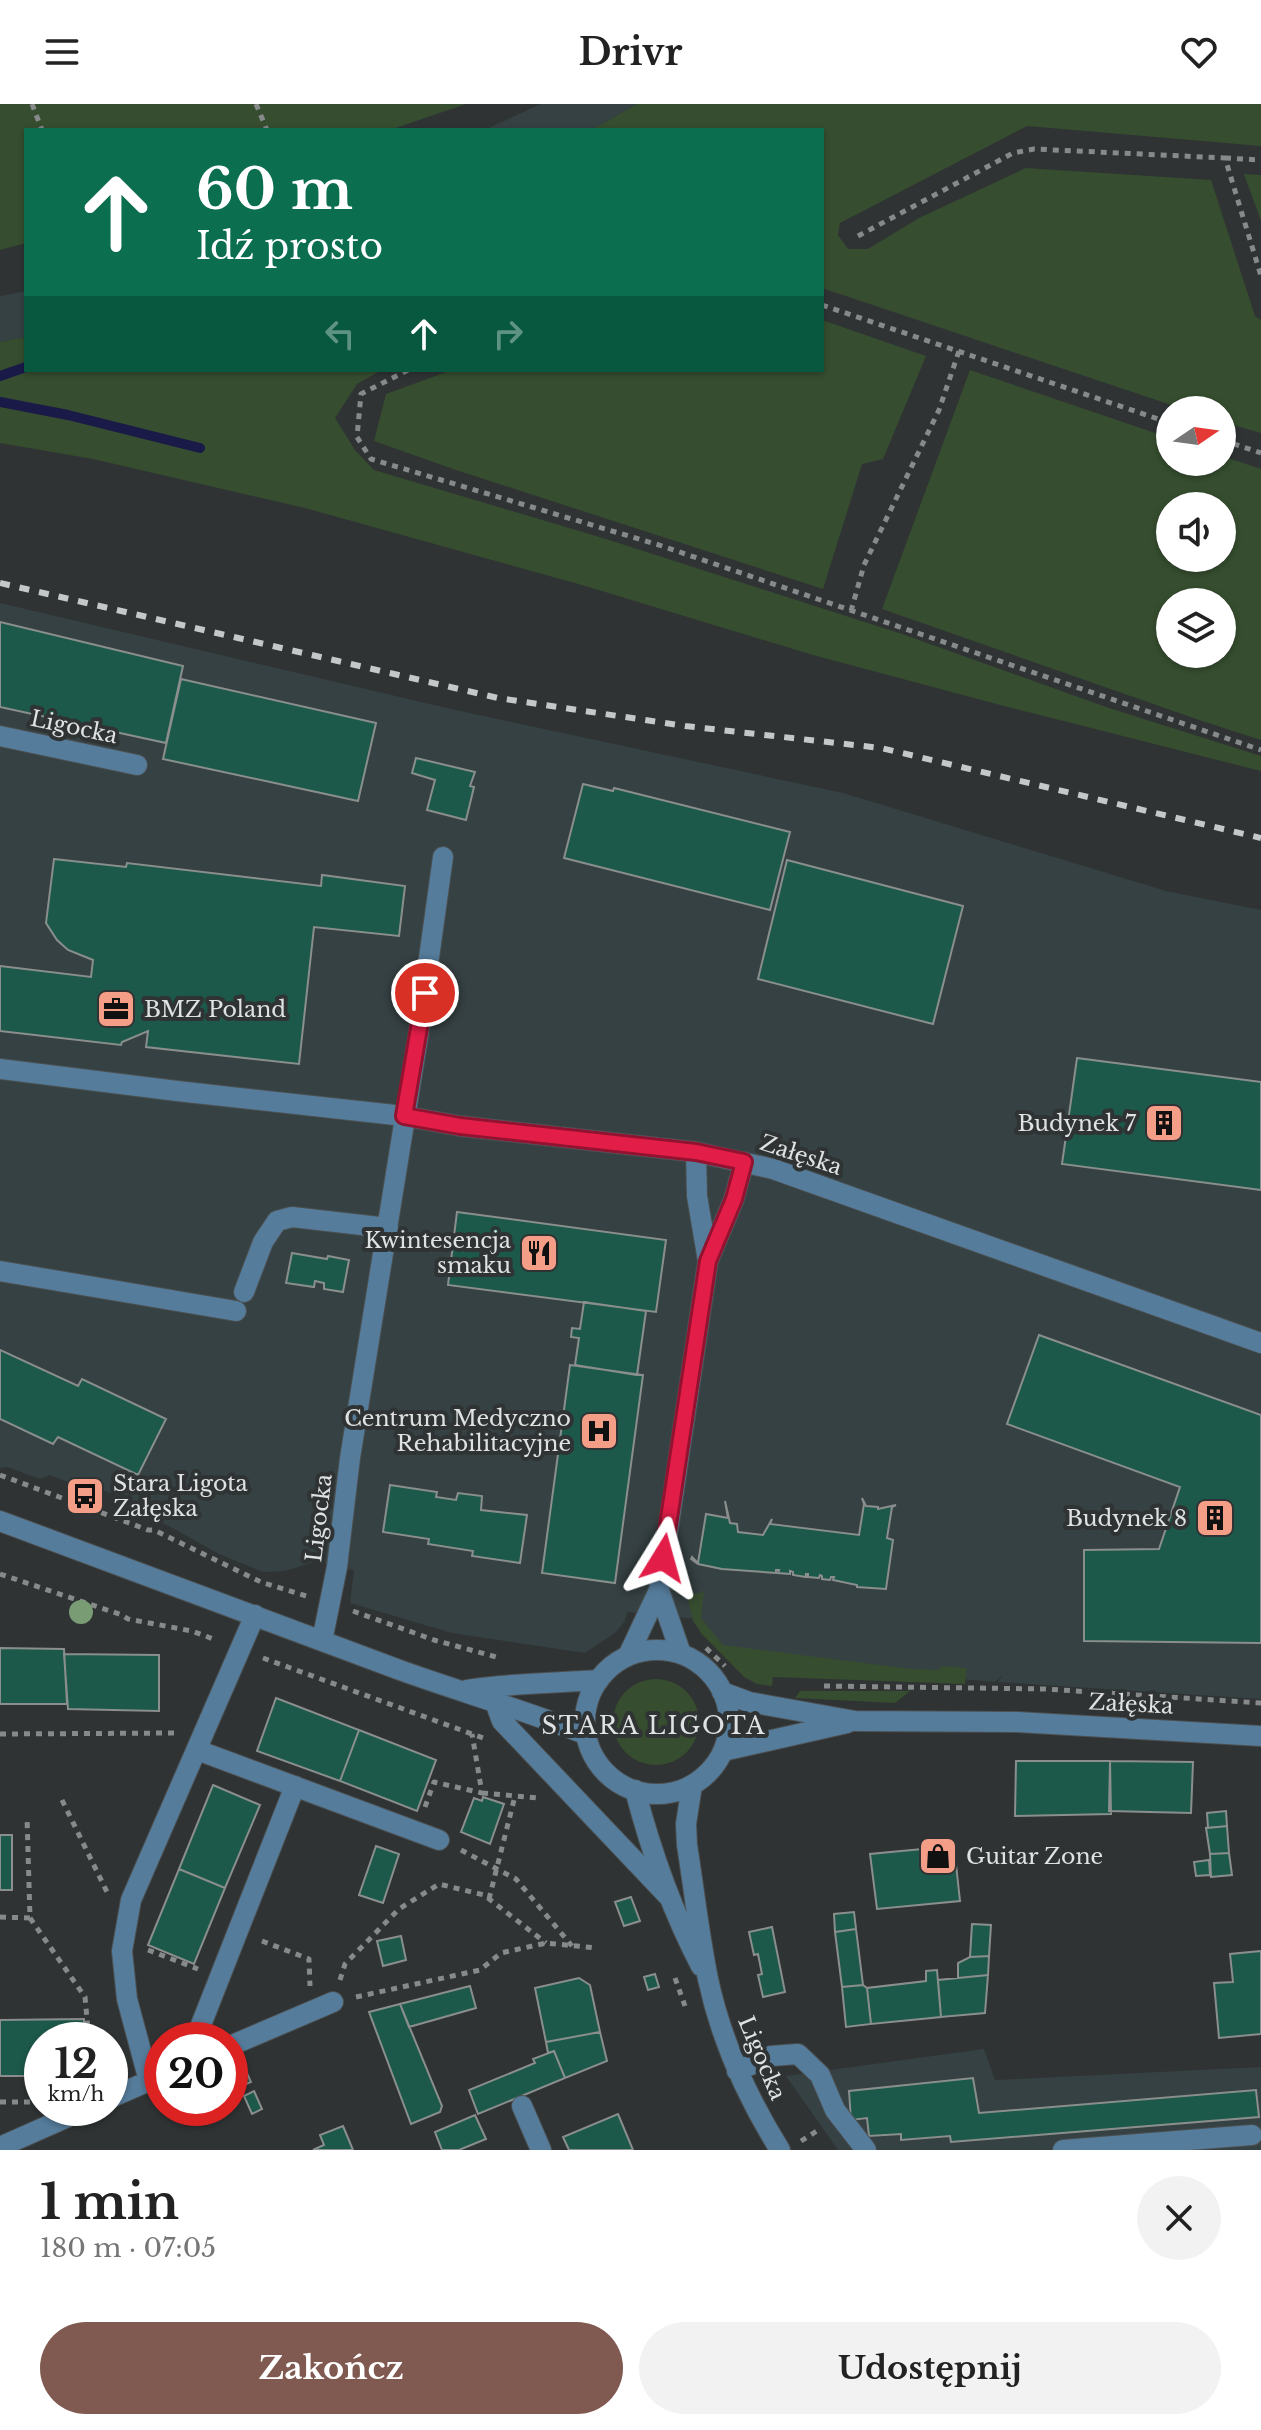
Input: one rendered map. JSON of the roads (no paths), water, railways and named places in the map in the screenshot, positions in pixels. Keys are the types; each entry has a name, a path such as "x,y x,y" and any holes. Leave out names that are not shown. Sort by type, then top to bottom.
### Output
{"street":[{"name":"Ligocka","path":"0,736 137,765"},
{"name":"Ligocka","path":"322,1641 341,1541 350,1458 418,1037 443,857"},
{"path":"0,1069 696,1152 697,1196 708,1261"},
{"name":"Załęska","path":"696,1152 773,1169 1261,1343"},
{"path":"628,1656 659,1590 708,1261 734,1199 744,1162"},
{"path":"0,1271 240,1302 263,1242 277,1221 292,1217 388,1228"},
{"path":"0,1521 459,1691 587,1735"},
{"path":"659,1590 681,1654"},
{"path":"144,2047 127,1999 122,1951 131,1900 255,1615"},
{"path":"660,1650 681,1654 705,1669 722,1692 729,1727 723,1751 713,1767 692,1785 670,1793 635,1790 607,1773 594,1756 587,1735 587,1706 599,1680 617,1662 628,1656 660,1650"},
{"path":"459,1691 505,1684 599,1680"},
{"name":"Załęska","path":"722,1692 749,1702 855,1721 1017,1722 1261,1736"},
{"path":"495,1702 502,1721 670,1898"},
{"name":"Załęska","path":"723,1751 855,1721"},
{"path":"197,1750 439,1840"},
{"name":"Ligocka","path":"692,1785 686,1824 687,1845 709,1981 737,2071 780,2150"},
{"path":"202,2022 295,1786"},
{"name":"Ligocka","path":"635,1790 670,1898 686,1938 709,1981"},
{"path":"248,2038 333,2002"},
{"path":"737,2071 771,2056 798,2054 820,2075 835,2110 866,2150"},
{"path":"522,2106 541,2150"},
{"path":"0,2147 47,2126"},
{"path":"1063,2150 1252,2135"}],"waterway":[{"path":"0,376 24,368"},
{"path":"0,402 68,415 200,448"}],"railway":[{"path":"0,583 498,698 685,726 881,748 1261,838"}],"place":[{"name":"BMZ Poland","path":"116,1009"},
{"name":"Budynek 7","path":"1164,1123"},
{"name":"Kwintesencja smaku","path":"539,1253"},
{"name":"Centrum Medyczno Rehabilitacyjne","path":"599,1431"},
{"name":"Stara Ligota Załęska","path":"85,1496"},
{"name":"Budynek 8","path":"1215,1518"},
{"name":"Guitar Zone","path":"938,1856"}],"district":[{"name":"STARA LIGOTA","path":"654,1725"}]}
